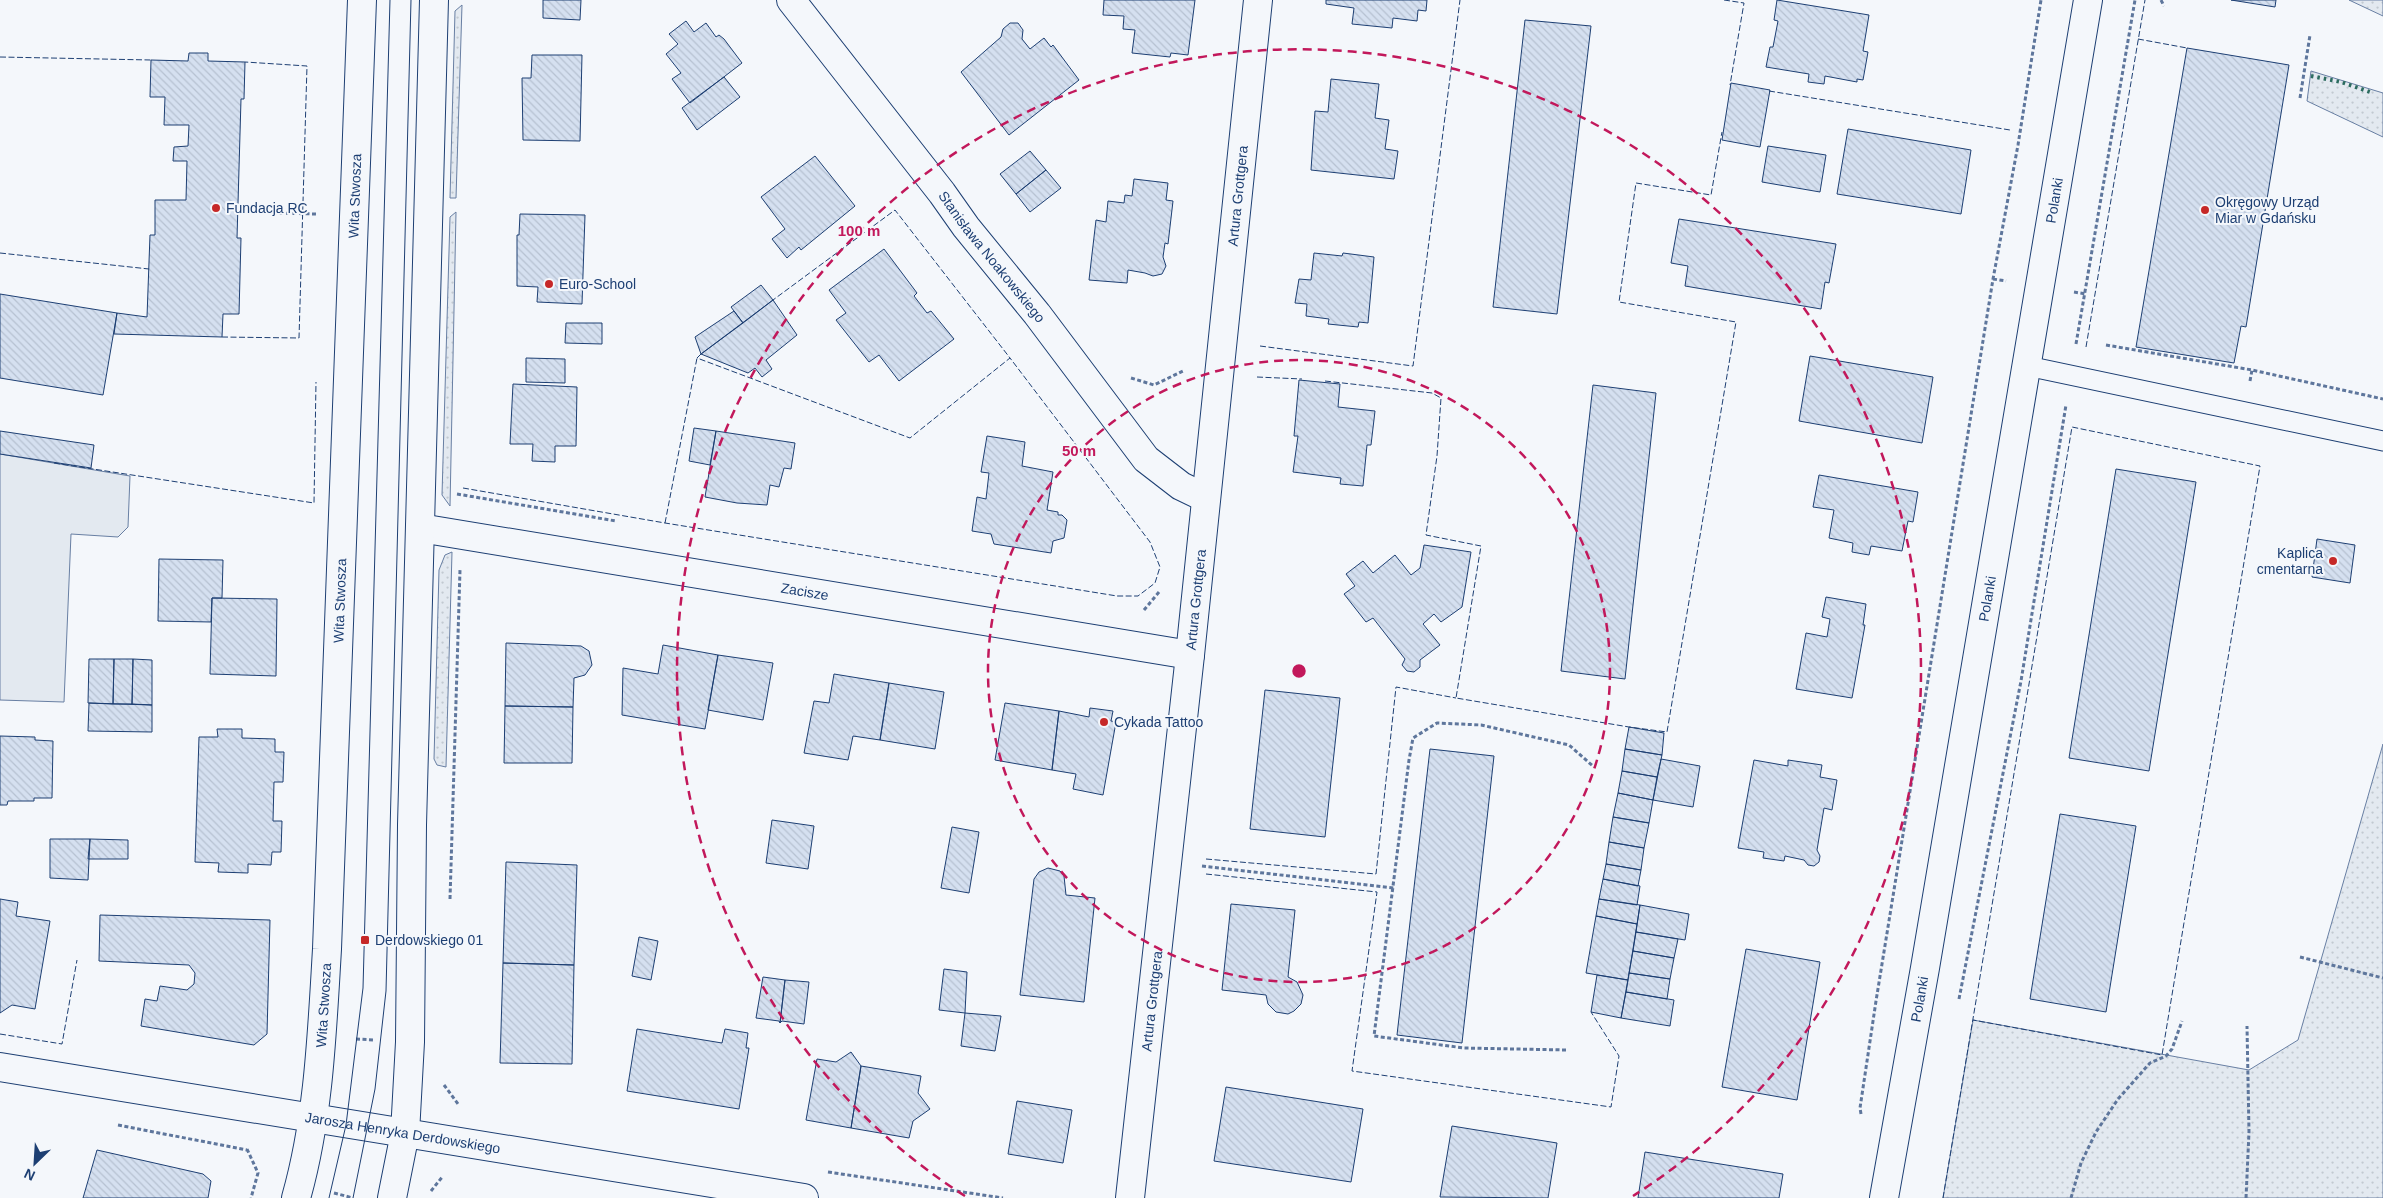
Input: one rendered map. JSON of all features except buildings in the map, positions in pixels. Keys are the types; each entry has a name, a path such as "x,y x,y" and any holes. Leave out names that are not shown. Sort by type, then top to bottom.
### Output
{"street":[{"name":"Wita Stwosza","path":"296,1198 313,1120 322,1036 362,0"},
{"path":"392,1198 405,1133 410,1042 412,825 434,0"},
{"name":"Stanisława Noakowskiego","path":"791,0 942,193 966,227 1037,314 1146,458 1181,486 1206,498"},
{"name":"Artura Grottgera","path":"1130,1198 1190,655 1258,0"},
{"name":"Polanki","path":"1884,1198 2088,0"},
{"name":"Zacisze","path":"420,528 1190,655"},
{"name":"Jarosza Henryka Derdowskiego","path":"0,1067 313,1120 405,1133 804,1198"}],"lane":[{"path":"2027,366 2383,441"}],"path":[{"path":"1876,1001 1993,279 2018,146 2041,0"},
{"path":"1957,1006 2021,681 2134,0"},
{"path":"2161,0 2164,6"},
{"path":"2300,98 2310,35"},
{"path":"273,213 320,214"},
{"path":"1993,279 2000,280"},
{"path":"2106,345 2252,370 2383,398"},
{"path":"1127,377 1154,385 1180,374 1187,367"},
{"path":"457,494 623,522"},
{"path":"450,908 460,564"},
{"path":"1142,612 1161,590"},
{"path":"1566,1050 1464,1048 1374,1036 1413,738 1437,723 1481,725 1569,745 1594,767"},
{"path":"1166,863 1394,888"},
{"path":"2300,957 2383,978"},
{"path":"2071,1198 2081,1163 2107,1116 2118,1099 2150,1063 2166,1056 2172,1049 2182,1021"},
{"path":"2246,1198 2249,1132 2248,1026"},
{"path":"322,1036 410,1042"},
{"path":"445,1078 444,1086 458,1105"},
{"path":"114,1124 247,1150 258,1173 251,1198"},
{"path":"429,1194 444,1176"}],"shaded area":[{"path":"2349,0 2383,0 2383,16"},
{"path":"462,5 456,198 450,198 455,11"},
{"path":"2311,71 2383,93 2383,137 2307,101"},
{"path":"456,212 450,506 442,495 450,217"},
{"path":"0,454 130,476 128,527 118,537 71,534 64,702 0,700"},
{"path":"452,552 446,767 437,765 434,759 439,570 445,555"},
{"path":"2383,744 2383,1198 1943,1198 1973,1020 2249,1070 2298,1040"}],"tram line":[{"path":"329,1198 346,1125 363,988 390,0"},
{"path":"353,1198 375,1089 386,991 411,0"}],"hedge":[{"path":"2311,76 2341,82 2373,93"}],"fence":[{"path":"1260,346 1413,366 1460,0"},
{"path":"1724,0 1744,3 1730,85"},
{"path":"2086,347 2145,0"},
{"path":"2138,39 2187,48"},
{"path":"0,57 151,60"},
{"path":"222,337 299,338 307,66 245,62"},
{"path":"1769,91 2010,130"},
{"path":"1325,381 1432,393 1441,398 1437,456 1426,535 1481,546 1456,698 1667,732 1736,322 1619,302 1636,183 1711,195 1722,132"},
{"path":"701,354 697,358 910,438 1010,358 895,210 773,300"},
{"path":"0,253 149,269"},
{"path":"665,523 697,358"},
{"path":"463,488 665,523 1117,596 1138,596 1155,583 1160,567 1150,542 1010,358"},
{"path":"1257,377 1302,379"},
{"path":"54,463 314,503 316,382"},
{"path":"1943,1198 2072,427 2260,466 2162,1055 1973,1020"},
{"path":"1206,859 1376,874 1396,687 1456,698"},
{"path":"1206,874 1377,892 1352,1071 1611,1107 1619,1056 1591,1012"},
{"path":"0,1034 62,1044 77,960"}],"place":[{"name":"Fundacja RC","path":"216,208"},
{"name":"Okręgowy Urząd Miar w Gdańsku","path":"2205,210"},
{"name":"Euro-School","path":"549,284"},
{"name":"Kaplica cmentarna","path":"2333,561"},
{"name":"Cykada Tattoo","path":"1104,722"},
{"name":"Derdowskiego 01","path":"365,940"}]}
